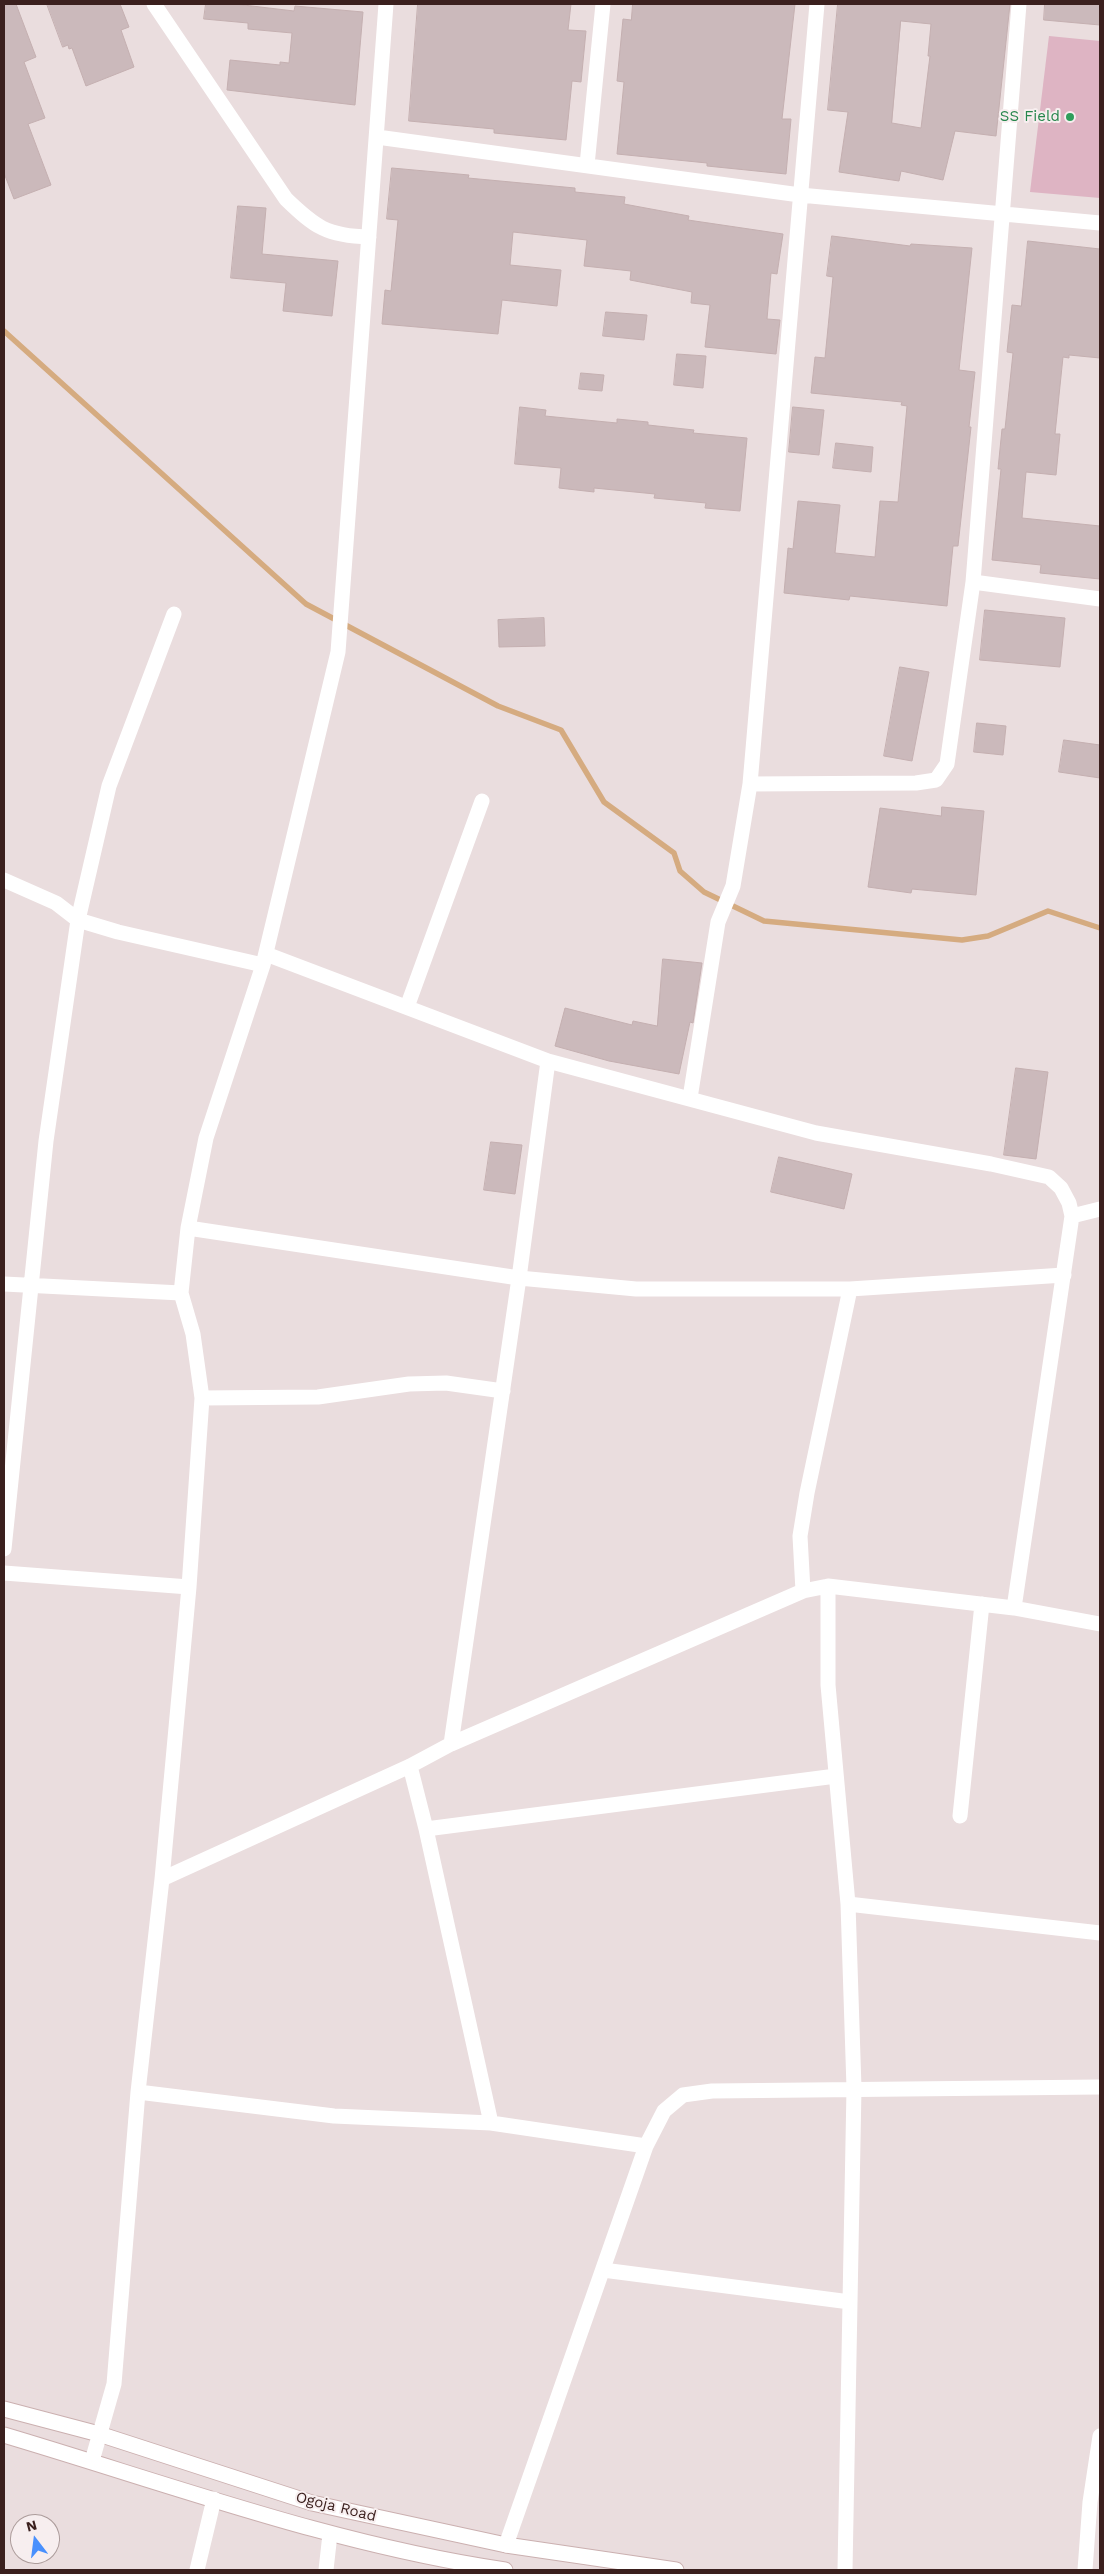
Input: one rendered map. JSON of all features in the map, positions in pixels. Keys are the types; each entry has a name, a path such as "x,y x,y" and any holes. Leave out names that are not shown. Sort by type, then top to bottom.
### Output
{"street":[{"path":"154,4 286,199 313,225 347,237 369,237"},
{"path":"92,2461 114,2384 138,2092 162,1879 189,1587 202,1398 193,1334 181,1293 188,1228 206,1138 265,960 338,652 378,137 386,4"},
{"path":"587,165 603,4"},
{"path":"690,1098 718,922 733,886 750,784 817,4"},
{"path":"750,784 916,783 936,780 947,764 973,582 1019,4"},
{"path":"378,137 800,195 1100,223"},
{"path":"973,582 1100,599"},
{"path":"4,1549 29,1287 46,1142 78,920 109,786 174,614"},
{"path":"407,1007 482,801"},
{"path":"4,880 56,903 78,920 118,932 265,960 407,1007 548,1061 816,1133 991,1164 1049,1177 1060,1188 1069,1203 1072,1216 1014,1608"},
{"path":"451,1744 519,1278 548,1061"},
{"path":"1072,1216 1100,1209"},
{"path":"188,1228 519,1278 636,1289 850,1289 1064,1275"},
{"path":"4,1284 29,1287 181,1293"},
{"path":"803,1592 800,1536 804,1510 850,1289"},
{"path":"202,1398 318,1397 409,1384 446,1382 503,1390"},
{"path":"4,1573 189,1587"},
{"path":"162,1879 410,1766 451,1744 803,1592 828,1586 1014,1608 1100,1624"},
{"path":"828,1586 828,1685 848,1904 854,2088 845,2570"},
{"path":"960,1816 982,1604"},
{"path":"410,1766 426,1829 491,2122"},
{"path":"426,1829 836,1776"},
{"path":"848,1904 1100,1933"},
{"path":"506,2545 646,2146 664,2111 683,2095 712,2090 1100,2087"},
{"path":"138,2092 334,2116 491,2122 646,2146"},
{"path":"602,2270 850,2302"},
{"name":"Ogoja Road","path":"4,2409 99,2434 312,2503 506,2545 676,2570"},
{"name":"Ogoja Road","path":"4,2435 330,2534 451,2566 505,2570"},
{"path":"1085,2570 1090,2502 1100,2436"},
{"path":"197,2570 214,2499"},
{"path":"326,2570 330,2534"}],"shaded area":[{"name":"SS Field","path":"1049,36 1100,41 1100,198 1030,192"}],"building":[{"path":"4,4 16,4 36,57 24,62 45,118 28,124 51,185 14,199 4,173"},
{"path":"47,4 120,4 129,27 121,30 134,67 86,86 72,48 69,49 68,45 63,47"},
{"path":"206,4 235,4 294,11 295,6 363,12 355,105 227,90 230,60 280,65 280,62 289,63 292,33 248,29 248,23 204,19"},
{"path":"418,4 571,4 568,30 586,31 581,82 572,81 566,140 494,133 494,129 409,121"},
{"path":"633,4 795,4 782,119 791,119 786,174 707,166 707,163 617,154 624,82 617,81 623,19 631,20"},
{"path":"838,4 1010,4 996,136 955,131 943,180 901,171 899,181 839,172 848,112 828,110","holes":["901,21 931,24 928,56 930,56 921,128 892,123"]},
{"path":"1045,4 1100,4 1100,25 1044,20"},
{"path":"392,168 469,175 468,178 575,188 575,192 625,197 624,204 689,216 688,220 783,234 777,274 771,273 767,319 780,320 776,354 705,347 710,305 691,303 692,292 630,280 631,271 584,266 587,240 513,232 510,265 561,270 557,306 502,300 498,334 382,324 385,290 391,291 398,220 387,219"},
{"path":"238,206 266,208 262,254 338,261 332,316 283,311 286,283 231,278"},
{"path":"832,236 910,246 911,244 972,248 959,370 975,372 958,546 953,546 947,606 850,596 849,600 784,593 788,548 793,549 798,501 840,505 835,553 875,557 880,501 898,502 907,406 901,405 902,402 811,393 815,357 825,358 833,277 827,276"},
{"path":"1028,241 1100,249 1100,358 1069,355 1069,358 1063,357 1055,434 1060,434 1056,475 1026,472 1022,518 1100,526 1100,579 1040,573 1041,565 992,560 1001,469 998,469 1002,429 1005,429 1013,353 1007,352 1012,305 1021,306"},
{"path":"606,312 647,315 644,340 603,336"},
{"path":"677,354 706,356 703,388 674,385"},
{"path":"581,373 604,375 602,391 579,389"},
{"path":"520,407 546,410 545,416 617,423 617,419 648,422 648,425 694,430 693,433 747,438 740,511 705,508 706,503 654,498 655,494 594,488 594,492 559,488 561,468 515,464"},
{"path":"793,407 824,410 819,455 789,452"},
{"path":"836,443 873,447 871,472 833,468"},
{"path":"985,610 1065,618 1060,667 980,660"},
{"path":"544,618 545,646 499,647 498,620"},
{"path":"900,667 929,672 912,761 884,756"},
{"path":"977,723 1006,726 1003,755 974,752"},
{"path":"1064,740 1100,745 1100,778 1059,772"},
{"path":"942,807 984,811 976,895 912,889 911,893 868,887 880,808 941,816"},
{"path":"663,959 702,963 693,1023 690,1022 679,1074 609,1061 555,1046 565,1008 632,1025 633,1021 657,1026"},
{"path":"1016,1068 1048,1072 1036,1159 1004,1155"},
{"path":"491,1142 522,1145 515,1194 484,1190"},
{"path":"779,1157 852,1174 844,1209 771,1192"}],"waterway":[{"path":"4,331 306,604 498,706 561,730 604,802 674,853 680,871 704,892 764,921 962,940 988,936 1048,911 1100,928"}],"place":[{"name":"SS Field","path":"1070,117"}]}
